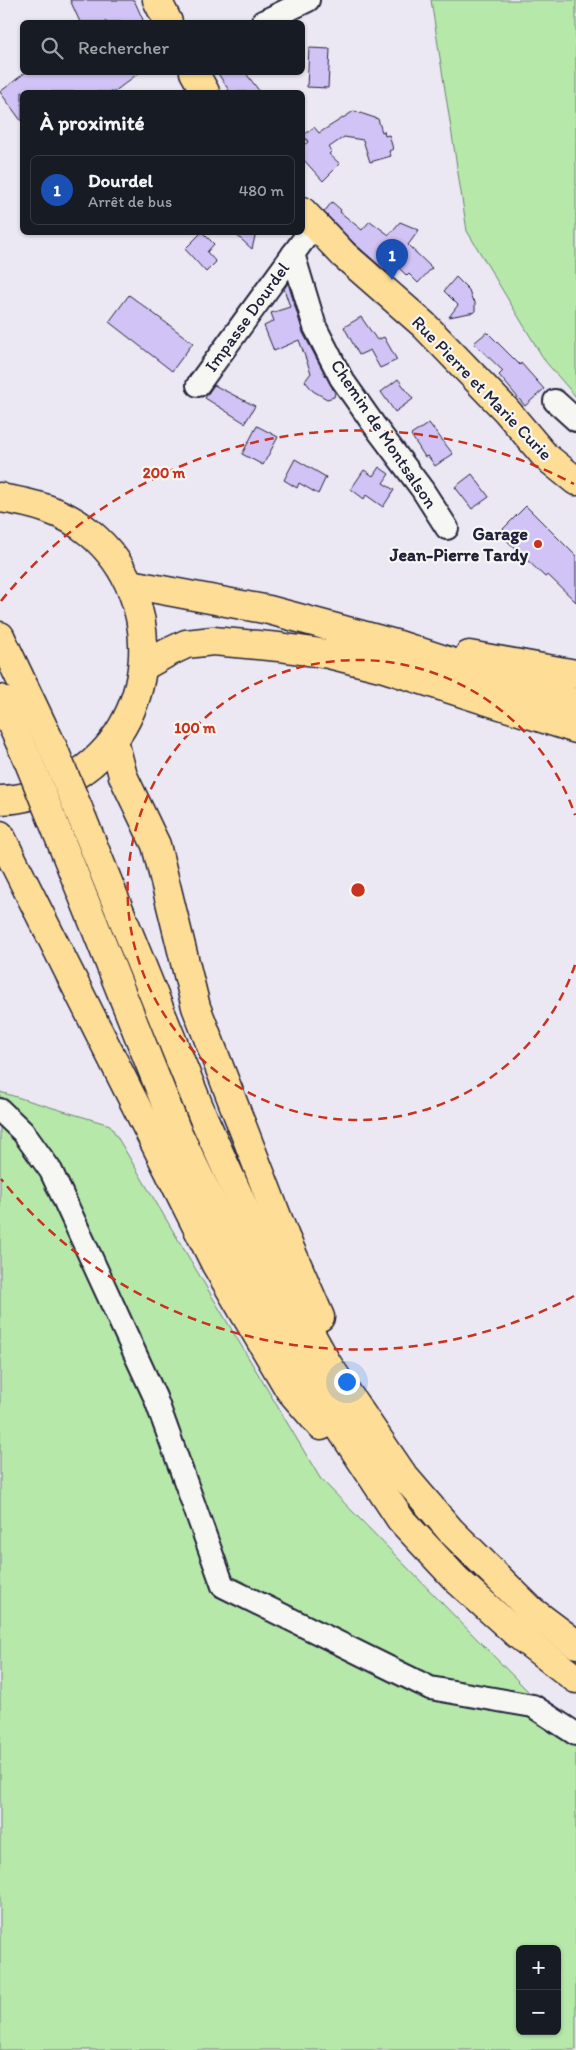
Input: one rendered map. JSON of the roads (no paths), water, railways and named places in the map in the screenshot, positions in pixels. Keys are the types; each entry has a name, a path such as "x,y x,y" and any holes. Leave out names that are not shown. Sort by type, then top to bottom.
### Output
{"main road":[{"path":"157,0 167,20"},
{"path":"196,75 205,90"},
{"name":"Rue Pierre et Marie Curie","path":"309,218 351,261 424,325 506,410 545,456 576,481"},
{"path":"0,497 32,503 63,515 96,539 113,557 130,584 140,610 143,629 144,666 134,705 114,741 86,770 51,790 12,800 0,800"},
{"path":"130,584 269,610 400,645 576,703"},
{"path":"0,636 53,748 204,1119 260,1243 328,1366 403,1475 451,1531 532,1611 576,1644"},
{"path":"144,666 186,644 213,641 328,654 384,668 576,729"},
{"path":"400,645 506,660 576,674"},
{"path":"0,699 52,818 176,1129 238,1257 308,1380 401,1520"},
{"path":"114,741 123,776 156,845 196,1007 237,1117 312,1302 348,1369 404,1456 509,1588"},
{"path":"0,836 216,1265 289,1389 401,1520 457,1580 517,1634 576,1679"}],"street":[{"path":"267,20 308,0"},
{"name":"Impasse Dourdel","path":"198,385 293,254 301,235"},
{"name":"Chemin de Montsalson","path":"293,254 315,327 341,378 448,528"},
{"path":"555,401 576,420"},
{"path":"0,1110 23,1132 51,1171 155,1398 223,1586 430,1688 533,1706 576,1734"}],"place":[{"name":"Dourdel","path":"392,280"},
{"name":"Garage Jean-Pierre Tardy","path":"538,544"}]}
